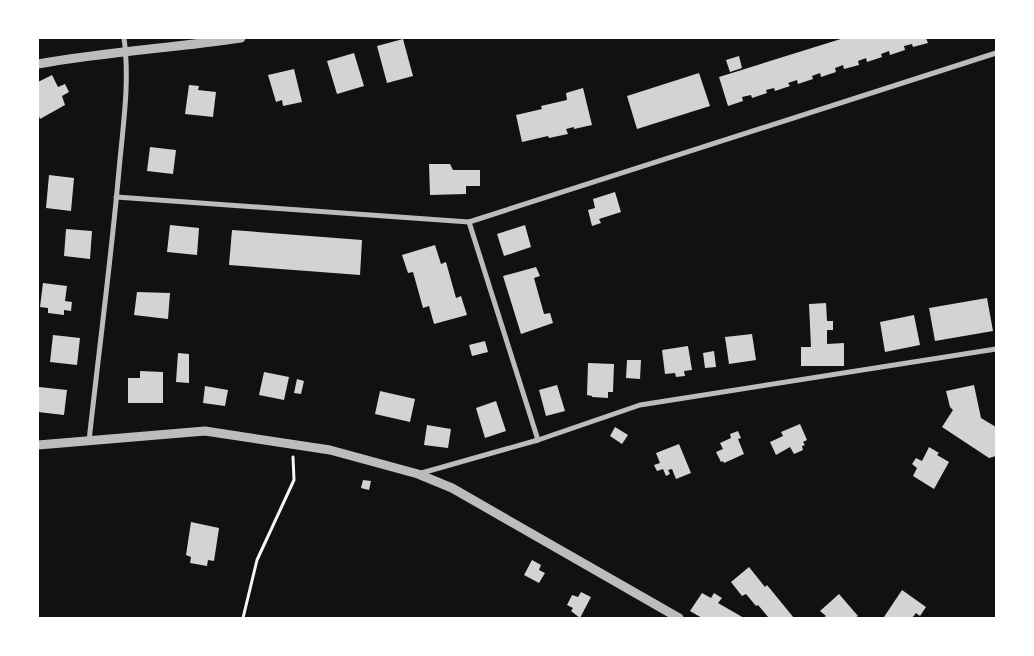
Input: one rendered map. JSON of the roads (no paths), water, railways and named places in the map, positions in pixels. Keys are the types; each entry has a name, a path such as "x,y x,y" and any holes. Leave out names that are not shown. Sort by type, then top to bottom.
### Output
{"street":[{"path":"89,441 126,88 124,38"},
{"path":"38,64 126,51 240,38"},
{"path":"116,197 469,222 996,53"},
{"path":"469,222 538,440"},
{"path":"418,474 538,440 640,405 996,348"},
{"path":"38,445 206,431 330,450 418,474 452,488 679,618"}]}
